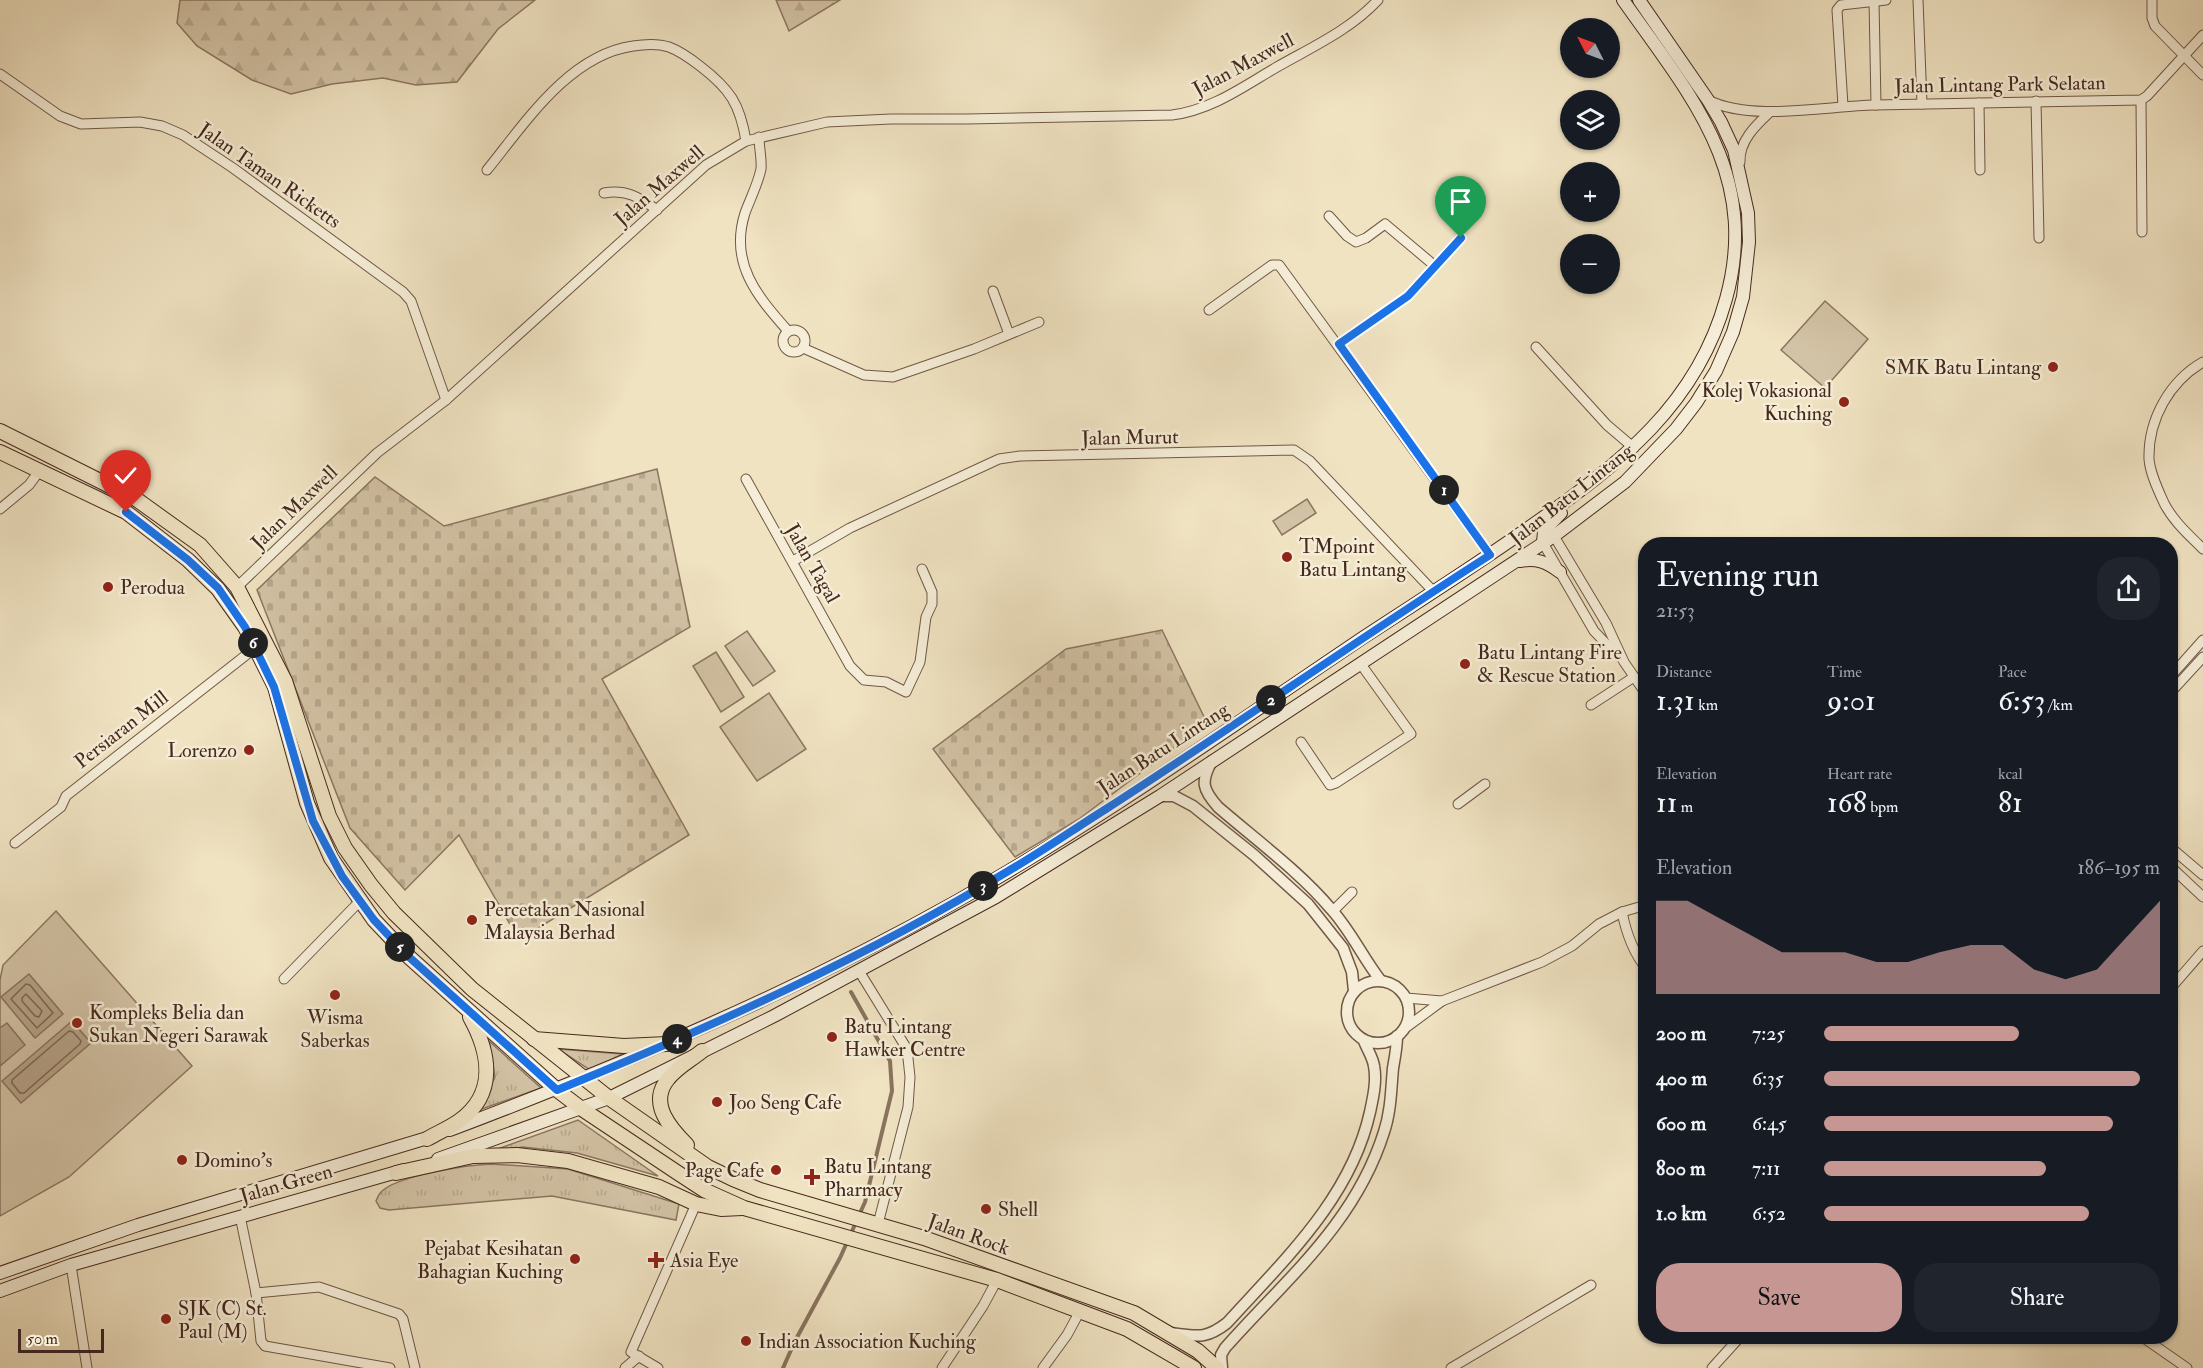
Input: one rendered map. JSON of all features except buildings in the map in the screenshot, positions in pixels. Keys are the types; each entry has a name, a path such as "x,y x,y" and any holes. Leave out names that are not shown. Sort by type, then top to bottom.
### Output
{"main road":[{"name":"Jalan Batu Lintang","path":"557,1090 667,1044 822,973 1011,870 1229,729 1490,555 1583,490 1634,448 1682,391 1715,329 1732,271 1734,214 1731,189 1722,157 1694,100 1623,0"},
{"name":"Jalan Batu Lintang","path":"582,1109 702,1052 996,897 1160,796 1515,562 1625,482 1649,459 1696,403 1716,371 1733,332 1747,277 1748,213 1734,150 1721,122 1639,0"},
{"name":"Jalan Rock","path":"0,431 135,499 200,545 237,587 285,681 329,816 345,848 371,885 409,928 472,989 584,1079 708,1167 733,1179 760,1190 924,1238 1134,1313 1198,1351 1217,1368"},
{"name":"Jalan Rock","path":"0,452 126,512 188,560 218,588 245,627 274,687 313,821 331,858 360,901 374,920 409,957 557,1090 704,1190 744,1208 997,1280 1127,1329 1194,1368"},
{"path":"1505,544 1547,537 1583,490"},
{"path":"1515,562 1532,559 1544,561 1560,572"},
{"path":"427,1139 459,1121 473,1108 480,1097 486,1078 488,1061 480,1034 464,1006"},
{"path":"534,1039 624,1047 667,1044"},
{"path":"702,1052 668,1078 661,1089 660,1106 662,1114 675,1133 708,1167"},
{"name":"Jalan Green","path":"0,1272 138,1225 427,1139 557,1090"},
{"name":"Jalan Green","path":"0,1292 71,1265 396,1173 582,1109"},
{"path":"396,1173 473,1156 517,1155 568,1161 659,1187 696,1204 721,1209 744,1208"}],"street":[{"name":"Jalan Maxwell","path":"237,587 377,453 446,400 706,165 746,141 828,122 1190,112 1229,95 1346,28 1378,0"},
{"path":"1843,106 1837,10 1841,5 1886,0"},
{"path":"1918,0 1922,104"},
{"path":"2152,0 2152,18 2155,26 2203,75"},
{"path":"1874,1 1876,105"},
{"path":"2142,232 2141,100 2203,35"},
{"path":"487,170 544,99 578,70 602,54 617,48 649,44 671,47 690,58 714,77 737,105 742,117 746,141"},
{"name":"Jalan Taman Ricketts","path":"0,74 60,116 81,124 140,122 162,126 183,135 233,168 403,292 411,301 446,400"},
{"name":"Jalan Lintang Park Selatan","path":"1708,100 1723,107 1770,112 1843,106 2141,100"},
{"path":"2036,101 2039,238"},
{"path":"1979,104 1980,170"},
{"path":"1740,171 1739,152 1749,133 1770,112"},
{"path":"759,137 761,168 745,214 740,246 752,286 760,299 788,331"},
{"path":"604,193 626,192 637,196 657,210"},
{"path":"1329,216 1347,236 1356,242 1366,238 1385,224 1435,266"},
{"path":"1339,344 1408,296 1461,238"},
{"path":"1209,310 1272,265 1279,265 1339,344 1490,555"},
{"path":"993,291 1009,334"},
{"path":"804,348 864,375 893,377 974,349 1040,322"},
{"path":"788,331 801,332 806,339 804,348 791,352 784,347 783,338 788,331"},
{"path":"1536,348 1607,425 1634,448"},
{"path":"2203,362 2188,370 2170,390 2160,407 2152,433 2149,460 2164,504 2175,520 2203,549"},
{"name":"Jalan Murut","path":"793,561 850,528 999,459 1020,456 1294,450 1310,461 1433,591"},
{"path":"0,509 29,485 40,471"},
{"name":"Jalan Tagal","path":"746,479 850,666 864,680 886,682 906,692 920,662 926,618 932,604 932,592 922,569"},
{"path":"1547,537 1560,572 1594,631 1624,662"},
{"path":"1547,537 1606,623 1624,662 1638,683"},
{"path":"1594,631 1602,632 1606,623"},
{"path":"2178,668 2203,640"},
{"name":"Persiaran Mill","path":"15,843 61,807 66,796 255,648"},
{"path":"2178,684 2203,657"},
{"path":"1301,742 1330,785 1411,734 1360,663"},
{"path":"1591,705 1634,677"},
{"path":"1213,761 1204,780 1206,794 1318,894 1333,911 1367,964 1381,981"},
{"path":"1458,804 1485,784"},
{"path":"1160,796 1174,796 1193,806 1254,855 1308,904 1343,948 1352,972 1354,991"},
{"path":"2178,854 2203,875"},
{"path":"2178,874 2203,897"},
{"path":"1333,911 1352,892"},
{"path":"284,979 360,901"},
{"path":"1222,1368 1221,1355 1225,1348 1335,1228 1362,1186 1375,1159 1385,1130 1401,1033 1408,1019 1409,1008 1400,990 1391,984 1381,981 1366,983 1354,991 1348,1001 1347,1023 1353,1032 1364,1041 1383,1044 1401,1033 1442,1001 1542,962 1572,945 1599,924 1622,912 1638,907"},
{"path":"1622,912 1625,930 1638,958"},
{"path":"2178,980 2200,956"},
{"path":"859,971 907,1050 910,1077 908,1107 873,1223"},
{"path":"1406,998 1442,1001"},
{"path":"1170,1333 1203,1337 1216,1332 1227,1323 1331,1203 1358,1152 1372,1103 1375,1082 1374,1065 1364,1041"},
{"path":"658,1368 631,1352 696,1204"},
{"path":"240,1216 256,1293 261,1341 264,1346 390,1368"},
{"path":"71,1265 87,1368"},
{"path":"942,1368 983,1306 997,1280"},
{"path":"1451,1368 1591,1285"},
{"path":"256,1293 319,1287 399,1314 403,1319 415,1368"},
{"path":"1043,1368 1067,1335 1080,1311"},
{"path":"1712,1368 1734,1344"},
{"path":"2152,1344 2187,1368"},
{"path":"625,1368 639,1356"}],"green space":[{"path":"180,0 535,0 498,29 457,82 416,85 383,78 332,84 291,94 252,80 197,46 177,23"},
{"path":"776,0 840,0 789,31"},
{"path":"1825,301 1868,339 1825,388 1781,350"},
{"path":"657,469 690,627 602,679 689,835 519,940 459,835 405,890 350,828 257,590 375,477 444,526"},
{"path":"1307,499 1316,513 1282,535 1273,521"},
{"path":"1162,630 1207,723 1079,819 1015,857 933,749 1066,649"},
{"path":"747,631 775,671 753,686 725,646"},
{"path":"716,652 744,697 721,712 693,666"},
{"path":"769,693 806,749 757,781 720,727"},
{"name":"Kompleks Belia dan Sukan Negeri Sarawak","path":"56,911 192,1066 69,1177 0,1216 0,980 3,965"},
{"path":"489,1041 541,1088 479,1110 495,1077"},
{"path":"558,1049 623,1054 590,1070"},
{"path":"578,1120 658,1176 577,1153 523,1147 492,1151"},
{"path":"491,1164 568,1169 679,1204 676,1220 552,1196 389,1210 380,1208 376,1201 378,1195 389,1186 416,1176"}],"water":[{"path":"29,974 63,1014 35,1038 1,997"},
{"path":"72,1021 91,1043 21,1103 2,1081"},
{"path":"7,1023 25,1045 0,1066 0,1028"}],"waterway":[{"path":"783,1368 840,1258 865,1202 892,1091 890,1061 851,992"}],"place":[{"name":"SMK Batu Lintang","path":"2053,367"},
{"name":"Kolej Vokasional Kuching","path":"1844,402"},
{"name":"TMpoint Batu Lintang","path":"1287,557"},
{"name":"Perodua","path":"108,587"},
{"name":"Batu Lintang Fire & Rescue Station","path":"1465,664"},
{"name":"Lorenzo","path":"249,750"},
{"name":"Percetakan Nasional Malaysia Berhad","path":"472,920"},
{"name":"Wisma Saberkas","path":"335,995"},
{"name":"Kompleks Belia dan Sukan Negeri Sarawak","path":"77,1023"},
{"name":"Batu Lintang Hawker Centre","path":"832,1037"},
{"name":"Joo Seng Cafe","path":"717,1102"},
{"name":"Domino's","path":"182,1160"},
{"name":"Page Cafe","path":"776,1170"},
{"name":"Batu Lintang Pharmacy","path":"812,1177"},
{"name":"Shell","path":"986,1209"},
{"name":"Pejabat Kesihatan Bahagian Kuching","path":"575,1259"},
{"name":"Asia Eye","path":"656,1260"},
{"name":"SJK (C) St. Paul (M)","path":"166,1319"},
{"name":"Indian Association Kuching","path":"746,1341"}],"route":[{"path":"126,512 188,560 218,588 245,627 274,687 313,821 342,876 374,920 409,957 557,1090 667,1044 822,973 956,902 1011,870 1229,729 1490,555 1339,344 1408,296 1461,238"}]}
